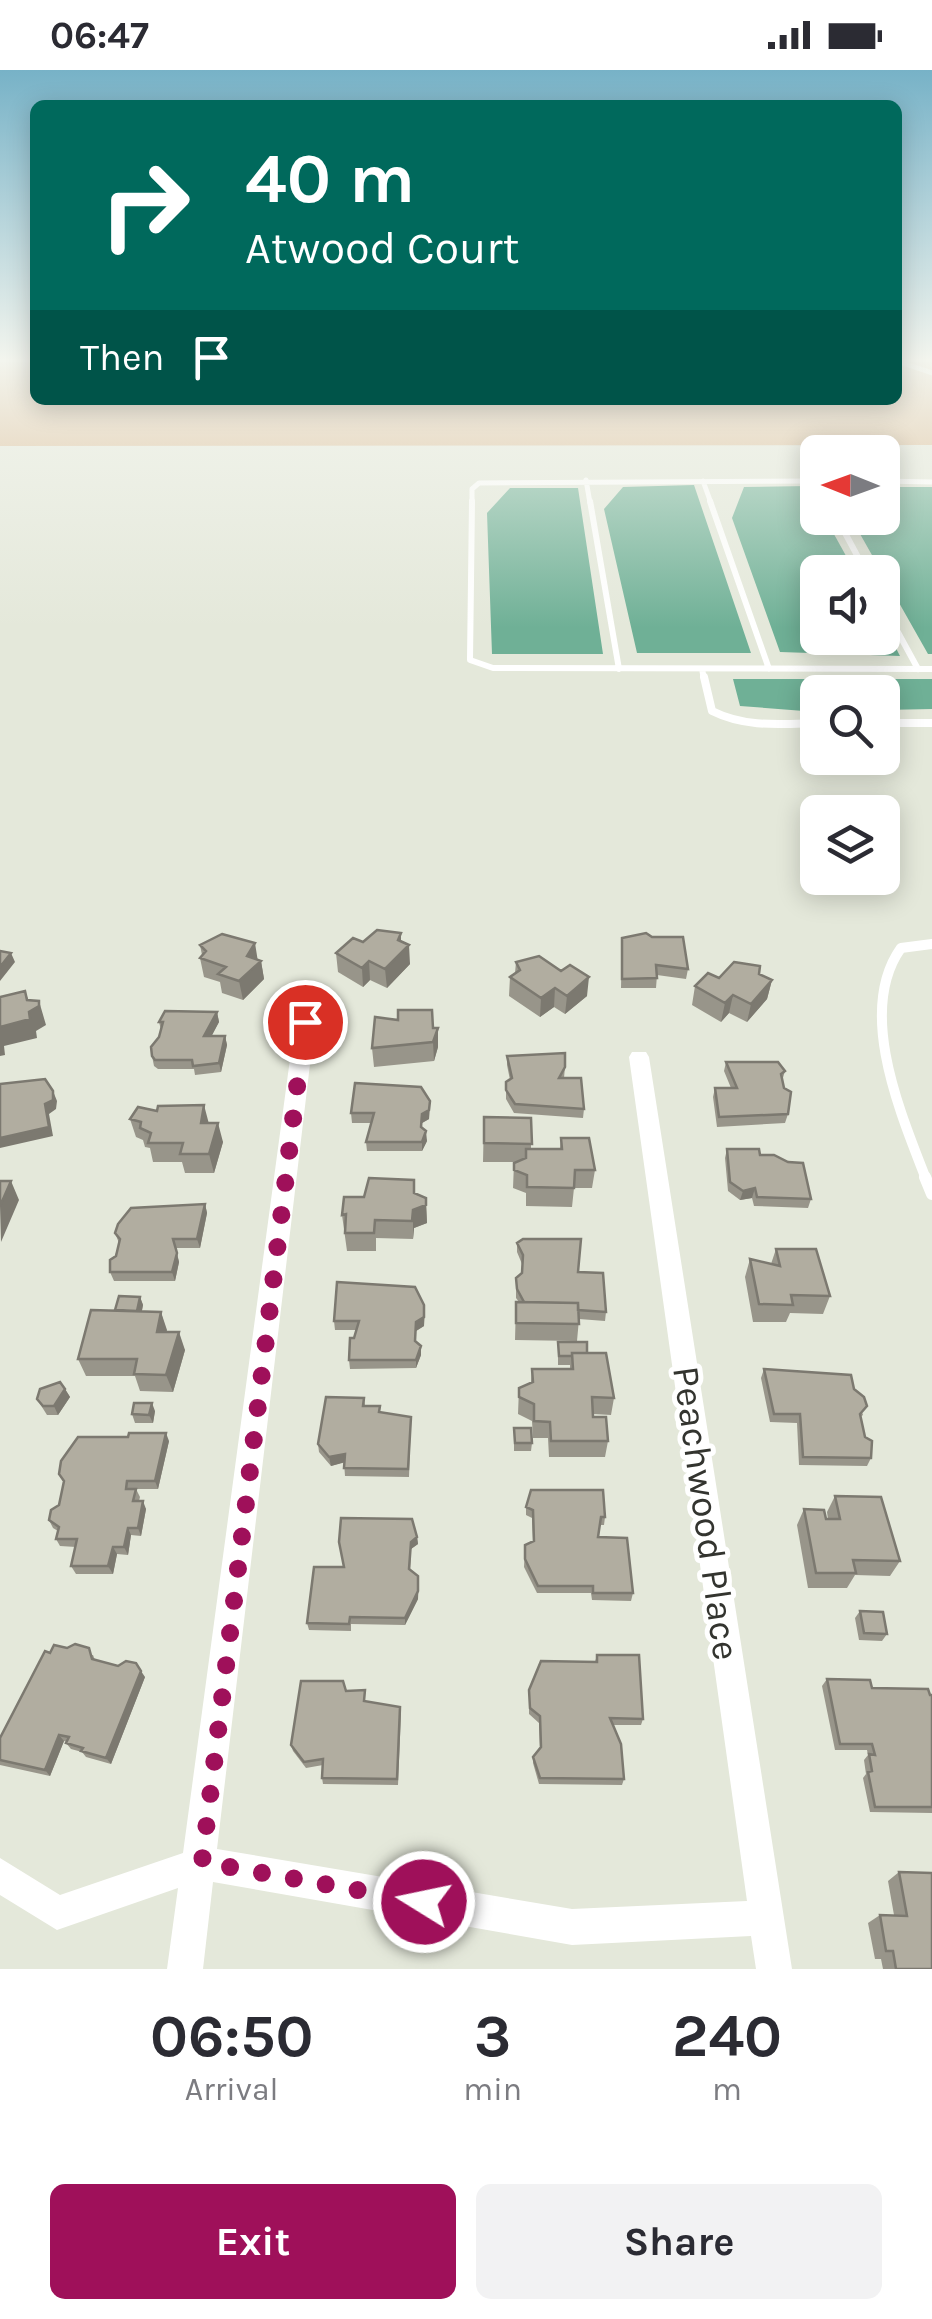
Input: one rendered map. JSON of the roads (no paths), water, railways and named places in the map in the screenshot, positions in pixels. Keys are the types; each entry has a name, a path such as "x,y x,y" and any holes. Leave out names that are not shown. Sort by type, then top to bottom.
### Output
{"street":[{"path":"184,1969 202,1862 305,1022"},
{"name":"Peachwood Place","path":"639,1057 774,1969"},
{"path":"0,1875 57,1913 202,1862 572,1927 766,1918"}],"lane":[{"path":"800,481 490,480 474,486 468,654 472,663 493,668 932,670"},
{"path":"586,480 619,668"},
{"path":"703,481 769,669"},
{"path":"900,482 932,482"},
{"path":"900,636 918,670"},
{"path":"702,669 712,711 739,723 800,723"},
{"path":"900,723 932,723"},
{"path":"932,944 905,946 892,955 883,977 881,1018 894,1082 932,1194"}]}
